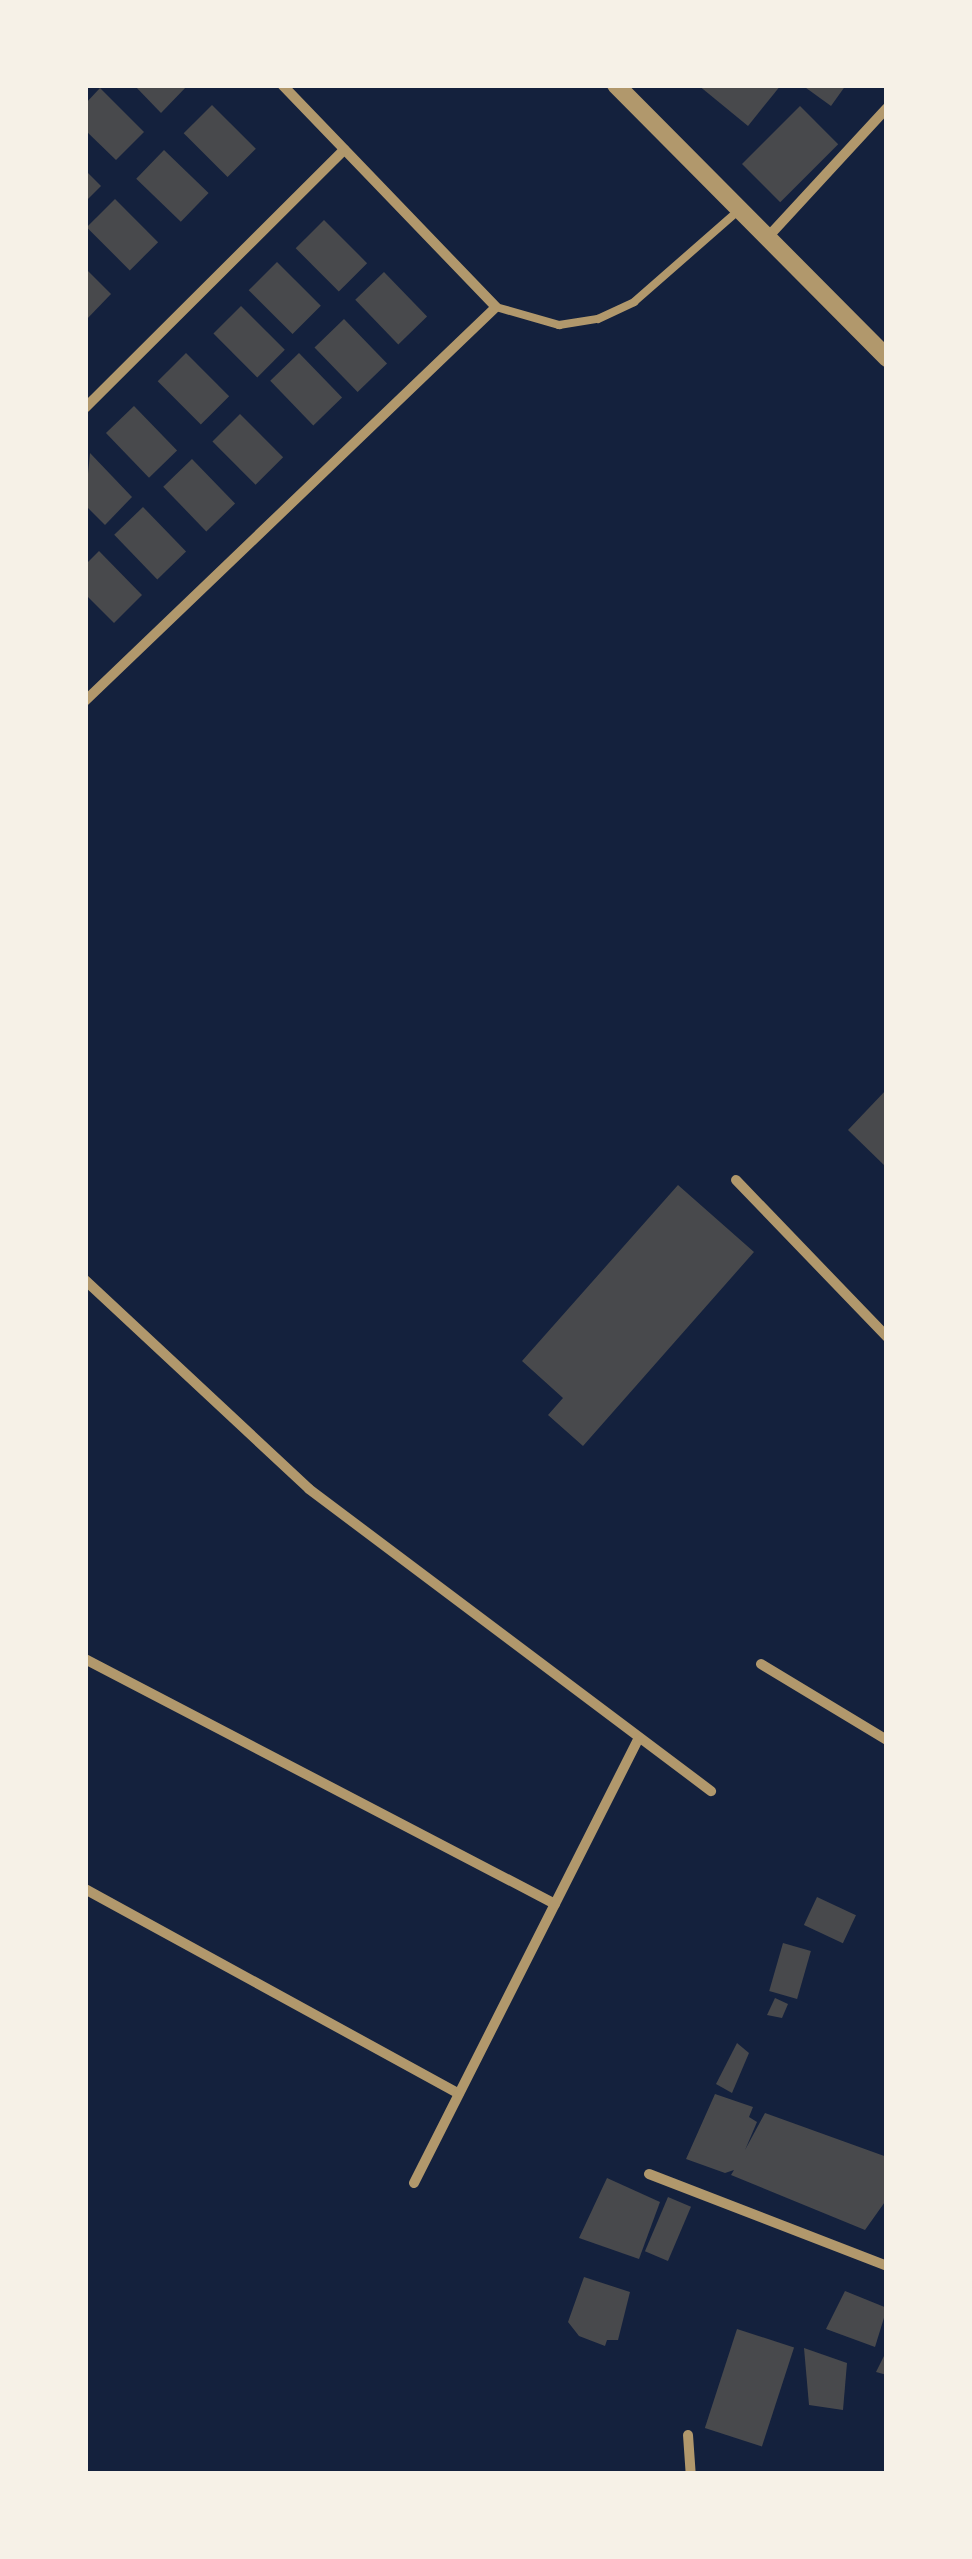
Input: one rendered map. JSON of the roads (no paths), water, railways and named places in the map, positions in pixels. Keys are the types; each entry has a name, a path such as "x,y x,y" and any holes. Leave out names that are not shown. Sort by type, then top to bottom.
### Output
{"street":[{"path":"85,701 496,308 282,85"},
{"path":"616,85 887,358"},
{"path":"766,238 887,108"},
{"path":"85,408 344,150"},
{"path":"736,1180 887,1338"},
{"path":"85,1280 309,1489 638,1740 711,1791"},
{"path":"85,1659 555,1904"},
{"path":"760,1664 887,1740"},
{"path":"414,2184 638,1740"},
{"path":"85,1889 459,2094"},
{"path":"649,2174 886,2264"},
{"path":"688,2436 691,2474"}],"lane":[{"path":"496,308 559,325 598,319 634,302 739,210"}]}
